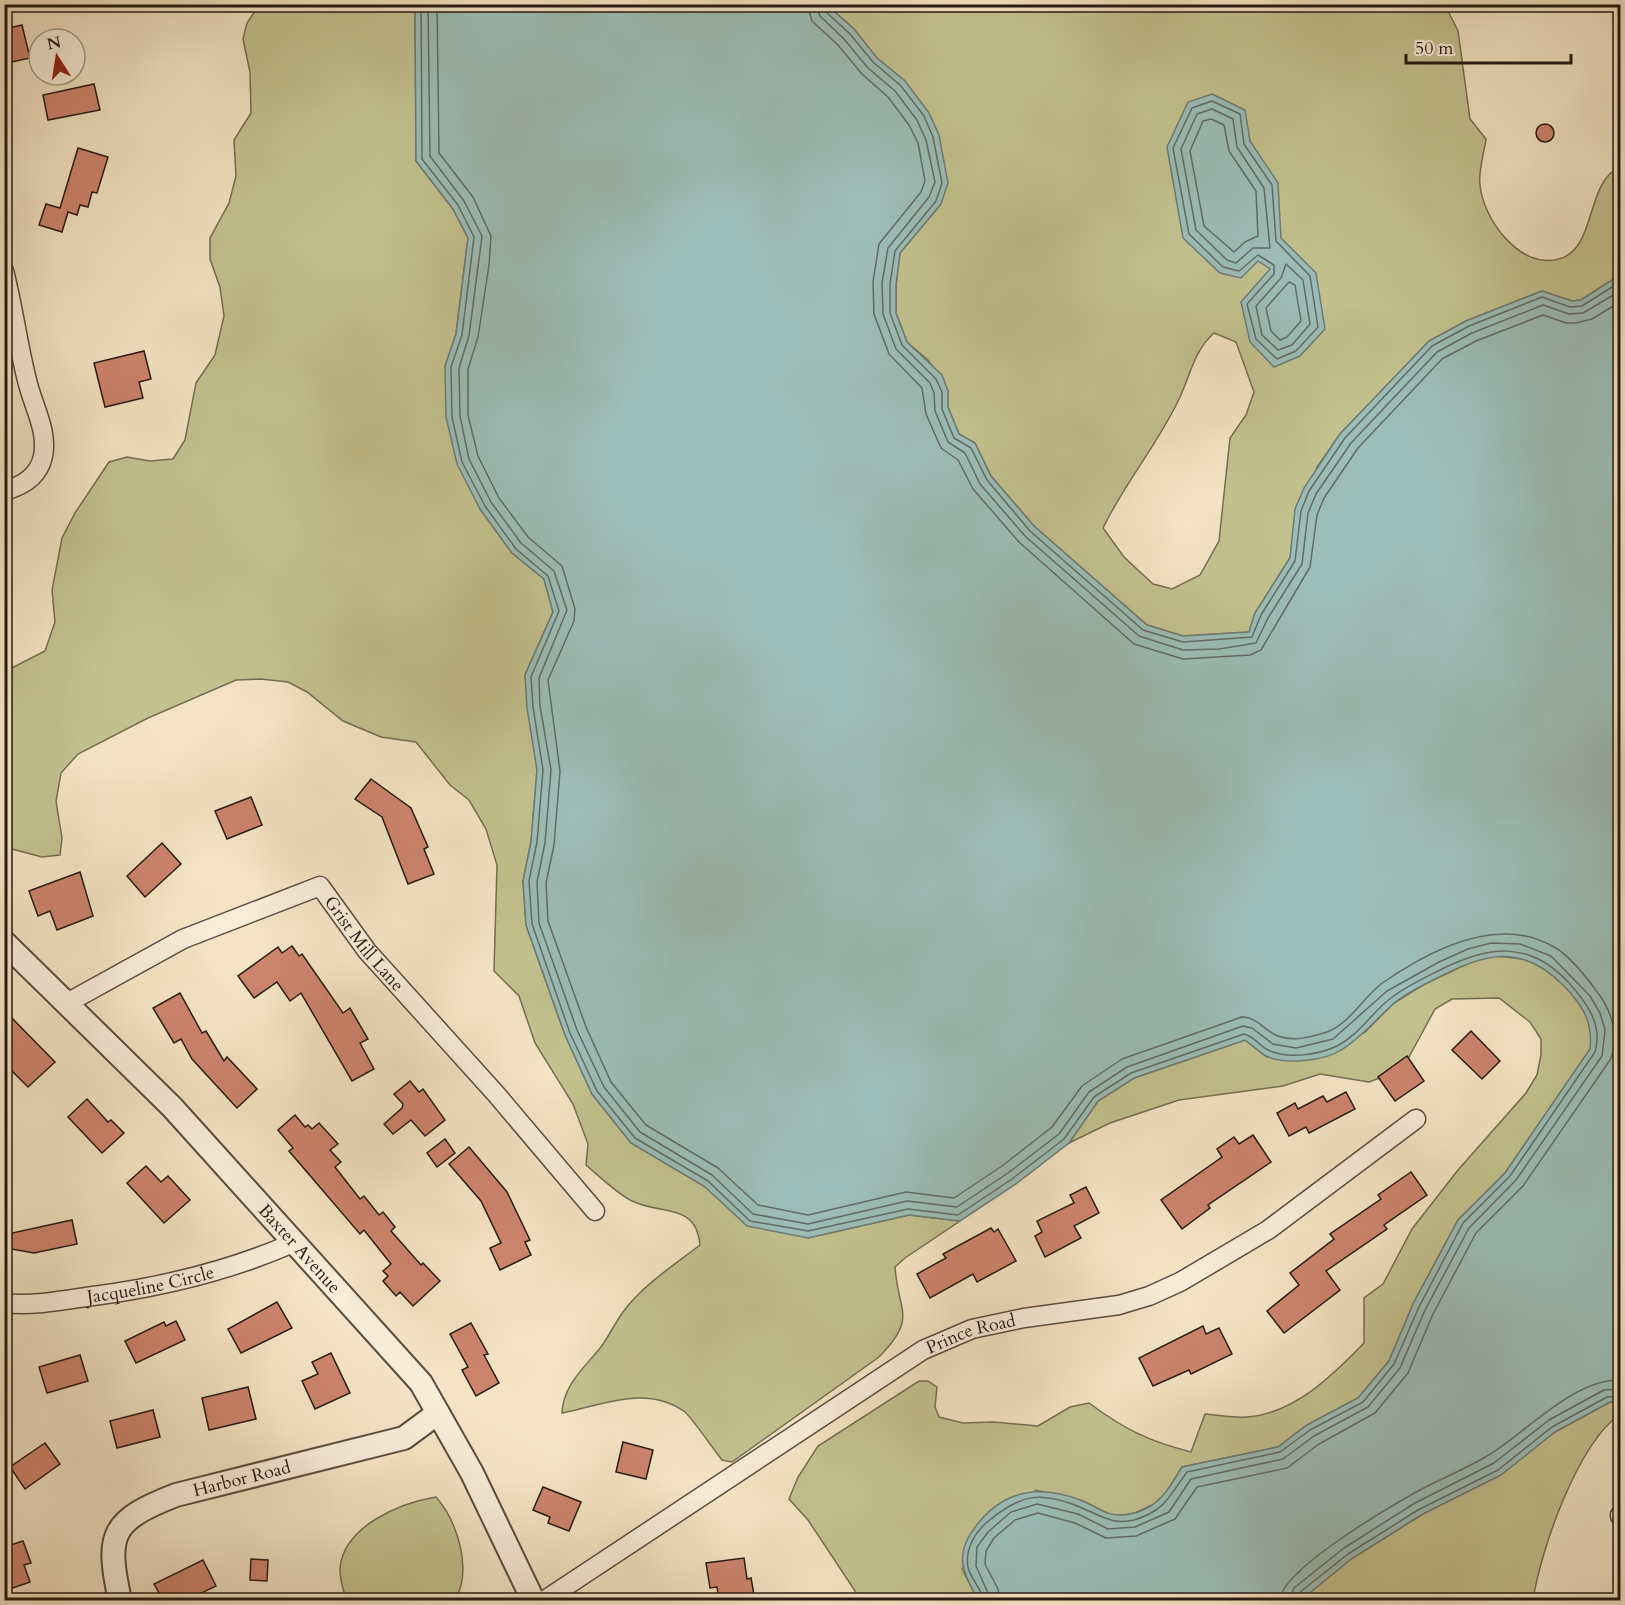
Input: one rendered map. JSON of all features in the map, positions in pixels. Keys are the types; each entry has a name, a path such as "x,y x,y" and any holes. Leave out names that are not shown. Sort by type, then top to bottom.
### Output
{"street":[{"path":"4,271 28,384 45,439 42,458 32,478 17,488 4,491"},
{"name":"Grist Mill Lane","path":"67,1003 183,939 320,886 367,951 496,1094 595,1211"},
{"name":"Baxter Avenue","path":"4,942 172,1107 293,1243 391,1347 421,1383 472,1473 533,1600"},
{"name":"Prince Road","path":"545,1600 923,1350 972,1329 1024,1318 1119,1305 1149,1296 1180,1282 1268,1230 1416,1119"},
{"name":"Jacqueline Circle","path":"4,1303 48,1302 150,1287 245,1264 293,1243"},
{"name":"Harbor Road","path":"120,1600 112,1563 115,1539 126,1519 145,1507 221,1484 404,1438 438,1413"}],"shaded area":[{"path":"259,5 415,5 416,161 453,209 468,238 456,334 445,366 480,509 512,553 544,579 553,612 525,675 537,770 531,842 523,881 526,925 565,1035 592,1094 631,1143 704,1186 719,1199 808,1238 909,1215 960,1221 895,1267 902,1305 902,1323 891,1344 879,1357 732,1462 722,1460 685,1412 656,1399 625,1399 562,1413 570,1385 601,1347 623,1312 649,1284 700,1245 697,1231 684,1216 630,1200 586,1165 588,1144 573,1104 535,1043 519,996 494,971 497,865 486,829 469,800 450,785 416,742 381,737 343,721 307,692 288,682 261,679 236,680 148,718 78,754 61,773 56,801 62,838 60,855 42,857 4,847 4,672 45,651 55,622 52,590 62,538 75,513 109,462 127,457 150,461 173,459 185,440 196,383 215,355 224,316 220,287 210,259 210,238 229,203 236,176 234,140 251,113 250,72 243,39 247,23"},
{"path":"827,5 1445,5 1458,31 1470,119 1486,139 1480,168 1480,185 1488,212 1496,226 1506,239 1531,257 1545,260 1559,259 1571,253 1580,243 1601,186 1609,175 1620,167 1620,275 1581,300 1572,301 1542,291 1466,321 1429,341 1340,434 1317,467 1293,535 1290,558 1255,613 1249,632 1183,636 1147,625 1034,526 991,476 975,443 959,434 948,407 948,391 928,360 907,342 896,313 896,285 900,253 941,204 905,81 877,58 854,29","holes":["1214,333 1236,342 1254,392 1246,415 1230,438 1219,541 1200,575 1172,589 1153,584 1124,557 1103,528 1172,414 1194,363 1207,340"]},
{"path":"1491,956 1516,958 1548,969 1579,1004 1590,1022 1591,1048 1505,1173 1458,1220 1413,1304 1389,1361 1358,1398 1307,1425 1278,1447 1182,1467 1161,1501 1133,1514 1112,1516 1084,1502 1036,1490 962,1569 978,1600 861,1600 808,1520 789,1499 798,1477 818,1446 919,1381 928,1381 937,1387 935,1407 939,1417 963,1423 994,1422 1038,1426 1070,1407 1089,1403 1137,1433 1191,1452 1205,1414 1247,1417 1281,1409 1326,1380 1364,1343 1364,1298 1383,1284 1412,1229 1458,1170 1526,1093 1537,1075 1541,1039 1530,1022 1499,998 1452,999 1435,1009 1402,1070 1369,1082 1320,1074 1283,1086 1179,1100 1110,1123 1069,1143 1098,1101 1134,1078 1245,1040 1267,1057 1364,1033 1394,1003 1423,985 1473,961"},
{"path":"1610,1402 1620,1402 1620,1414 1604,1429 1589,1449 1563,1500 1544,1554 1533,1600 1301,1600 1351,1559 1555,1432"},
{"path":"436,1497 450,1519 460,1546 463,1575 455,1600 346,1600 340,1568 344,1553 352,1540 376,1519 391,1511"}],"water":[{"path":"415,5 827,5 854,29 877,58 905,81 929,113 939,135 948,183 941,204 900,253 896,285 896,313 907,342 942,375 948,391 948,407 959,434 975,443 991,476 1034,526 1147,625 1183,636 1249,632 1255,613 1290,558 1295,509 1304,488 1340,434 1429,341 1466,321 1542,291 1572,301 1581,300 1620,275 1620,1402 1610,1402 1555,1432 1501,1475 1421,1515 1351,1559 1301,1600 978,1600 965,1571 964,1546 987,1513 1012,1497 1025,1493 1053,1493 1083,1501 1110,1514 1130,1514 1148,1508 1162,1497 1182,1467 1278,1447 1307,1425 1358,1398 1389,1361 1413,1304 1458,1220 1505,1173 1590,1049 1588,1021 1581,1006 1570,992 1547,971 1532,962 1501,956 1470,963 1407,994 1348,1045 1334,1054 1293,1061 1274,1059 1266,1056 1245,1040 1134,1078 1098,1101 1069,1143 1016,1184 960,1221 909,1215 808,1238 747,1226 704,1186 631,1143 592,1094 565,1035 526,925 523,881 531,842 537,770 527,708 525,675 553,612 544,579 512,553 480,509 457,464 446,417 445,366 456,334 468,238 453,209 416,161"},
{"path":"1212,94 1245,110 1250,141 1278,183 1281,238 1316,273 1325,329 1300,356 1274,367 1250,342 1241,302 1270,269 1258,261 1241,278 1220,273 1183,238 1167,147 1188,102"}],"building":[{"path":"22,25 27,46 27,59 7,63 4,29"},
{"path":"94,84 100,110 48,120 43,95"},
{"path":"1541,124 1549,124 1554,129 1552,140 1541,142 1536,137 1536,129"},
{"path":"78,148 108,157 97,193 92,192 88,207 80,205 77,215 68,212 62,232 39,225 46,204 60,208"},
{"path":"144,351 151,379 139,382 143,398 105,407 94,363"},
{"path":"371,779 411,808 428,847 424,849 434,874 408,884 382,817 355,799"},
{"path":"251,797 262,825 227,839 215,811"},
{"path":"162,843 181,864 145,897 127,876"},
{"path":"80,872 93,916 57,930 50,911 38,916 29,891"},
{"path":"292,946 299,956 302,954 343,1013 350,1008 368,1039 360,1043 374,1069 352,1081 301,993 290,1001 277,982 254,998 238,976 278,947 282,953"},
{"path":"180,993 202,1033 206,1031 224,1061 227,1057 257,1089 237,1108 192,1059 181,1039 174,1043 153,1008"},
{"path":"4,1010 55,1062 28,1087 4,1063"},
{"path":"1471,1031 1500,1061 1482,1079 1452,1050"},
{"path":"1407,1056 1424,1081 1395,1101 1378,1077"},
{"path":"410,1081 419,1092 423,1089 445,1120 425,1136 411,1120 393,1134 384,1124 402,1108 403,1104 394,1094"},
{"path":"1346,1092 1355,1109 1309,1133 1306,1127 1289,1136 1277,1113 1295,1103 1298,1109 1323,1096 1327,1102"},
{"path":"87,1099 108,1122 111,1120 124,1133 102,1153 68,1117"},
{"path":"295,1115 305,1127 308,1125 312,1129 319,1123 338,1144 330,1150 341,1162 335,1167 360,1199 364,1196 379,1215 383,1212 395,1227 391,1231 421,1265 423,1263 440,1281 413,1306 400,1292 396,1296 383,1281 388,1276 383,1271 391,1264 364,1230 360,1234 289,1151 293,1148 278,1130"},
{"path":"1253,1135 1271,1162 1208,1205 1210,1208 1182,1229 1161,1200 1222,1157 1217,1149 1234,1137 1239,1144"},
{"path":"445,1139 455,1153 437,1167 427,1153"},
{"path":"469,1147 507,1192 530,1240 525,1242 531,1255 500,1270 490,1248 501,1243 481,1201 449,1164"},
{"path":"146,1166 161,1182 168,1176 190,1200 164,1223 127,1183"},
{"path":"1411,1172 1427,1195 1384,1225 1387,1229 1326,1271 1340,1290 1284,1333 1267,1311 1299,1285 1290,1273 1334,1239 1330,1234 1381,1199 1378,1195"},
{"path":"1086,1187 1099,1213 1074,1226 1081,1238 1045,1257 1035,1236 1042,1232 1037,1221 1074,1203 1070,1195"},
{"path":"72,1220 77,1244 34,1253 11,1249 12,1233"},
{"path":"991,1228 994,1232 998,1229 1016,1261 977,1282 973,1274 930,1298 917,1274 946,1258 943,1254"},
{"path":"277,1302 292,1328 241,1353 228,1329"},
{"path":"176,1321 185,1340 136,1363 125,1341 164,1322 166,1326"},
{"path":"471,1323 488,1354 484,1355 499,1383 476,1396 462,1370 468,1367 450,1334"},
{"path":"1203,1326 1206,1334 1219,1328 1232,1354 1191,1374 1189,1370 1153,1386 1139,1358"},
{"path":"331,1353 350,1393 315,1409 302,1381 318,1374 312,1362"},
{"path":"80,1355 88,1381 47,1393 39,1367"},
{"path":"248,1387 256,1419 209,1430 202,1398"},
{"path":"153,1410 160,1437 117,1448 110,1421"},
{"path":"623,1442 653,1450 646,1479 616,1472"},
{"path":"45,1443 60,1464 25,1489 10,1467"},
{"path":"543,1487 581,1502 569,1531 548,1523 550,1517 533,1510"},
{"path":"23,1541 31,1563 24,1565 30,1582 4,1591 4,1547"},
{"path":"744,1558 747,1579 751,1578 755,1600 719,1600 717,1587 710,1588 706,1563"},
{"path":"251,1559 268,1560 267,1581 250,1580"},
{"path":"203,1560 216,1586 187,1600 163,1600 154,1584"}]}
